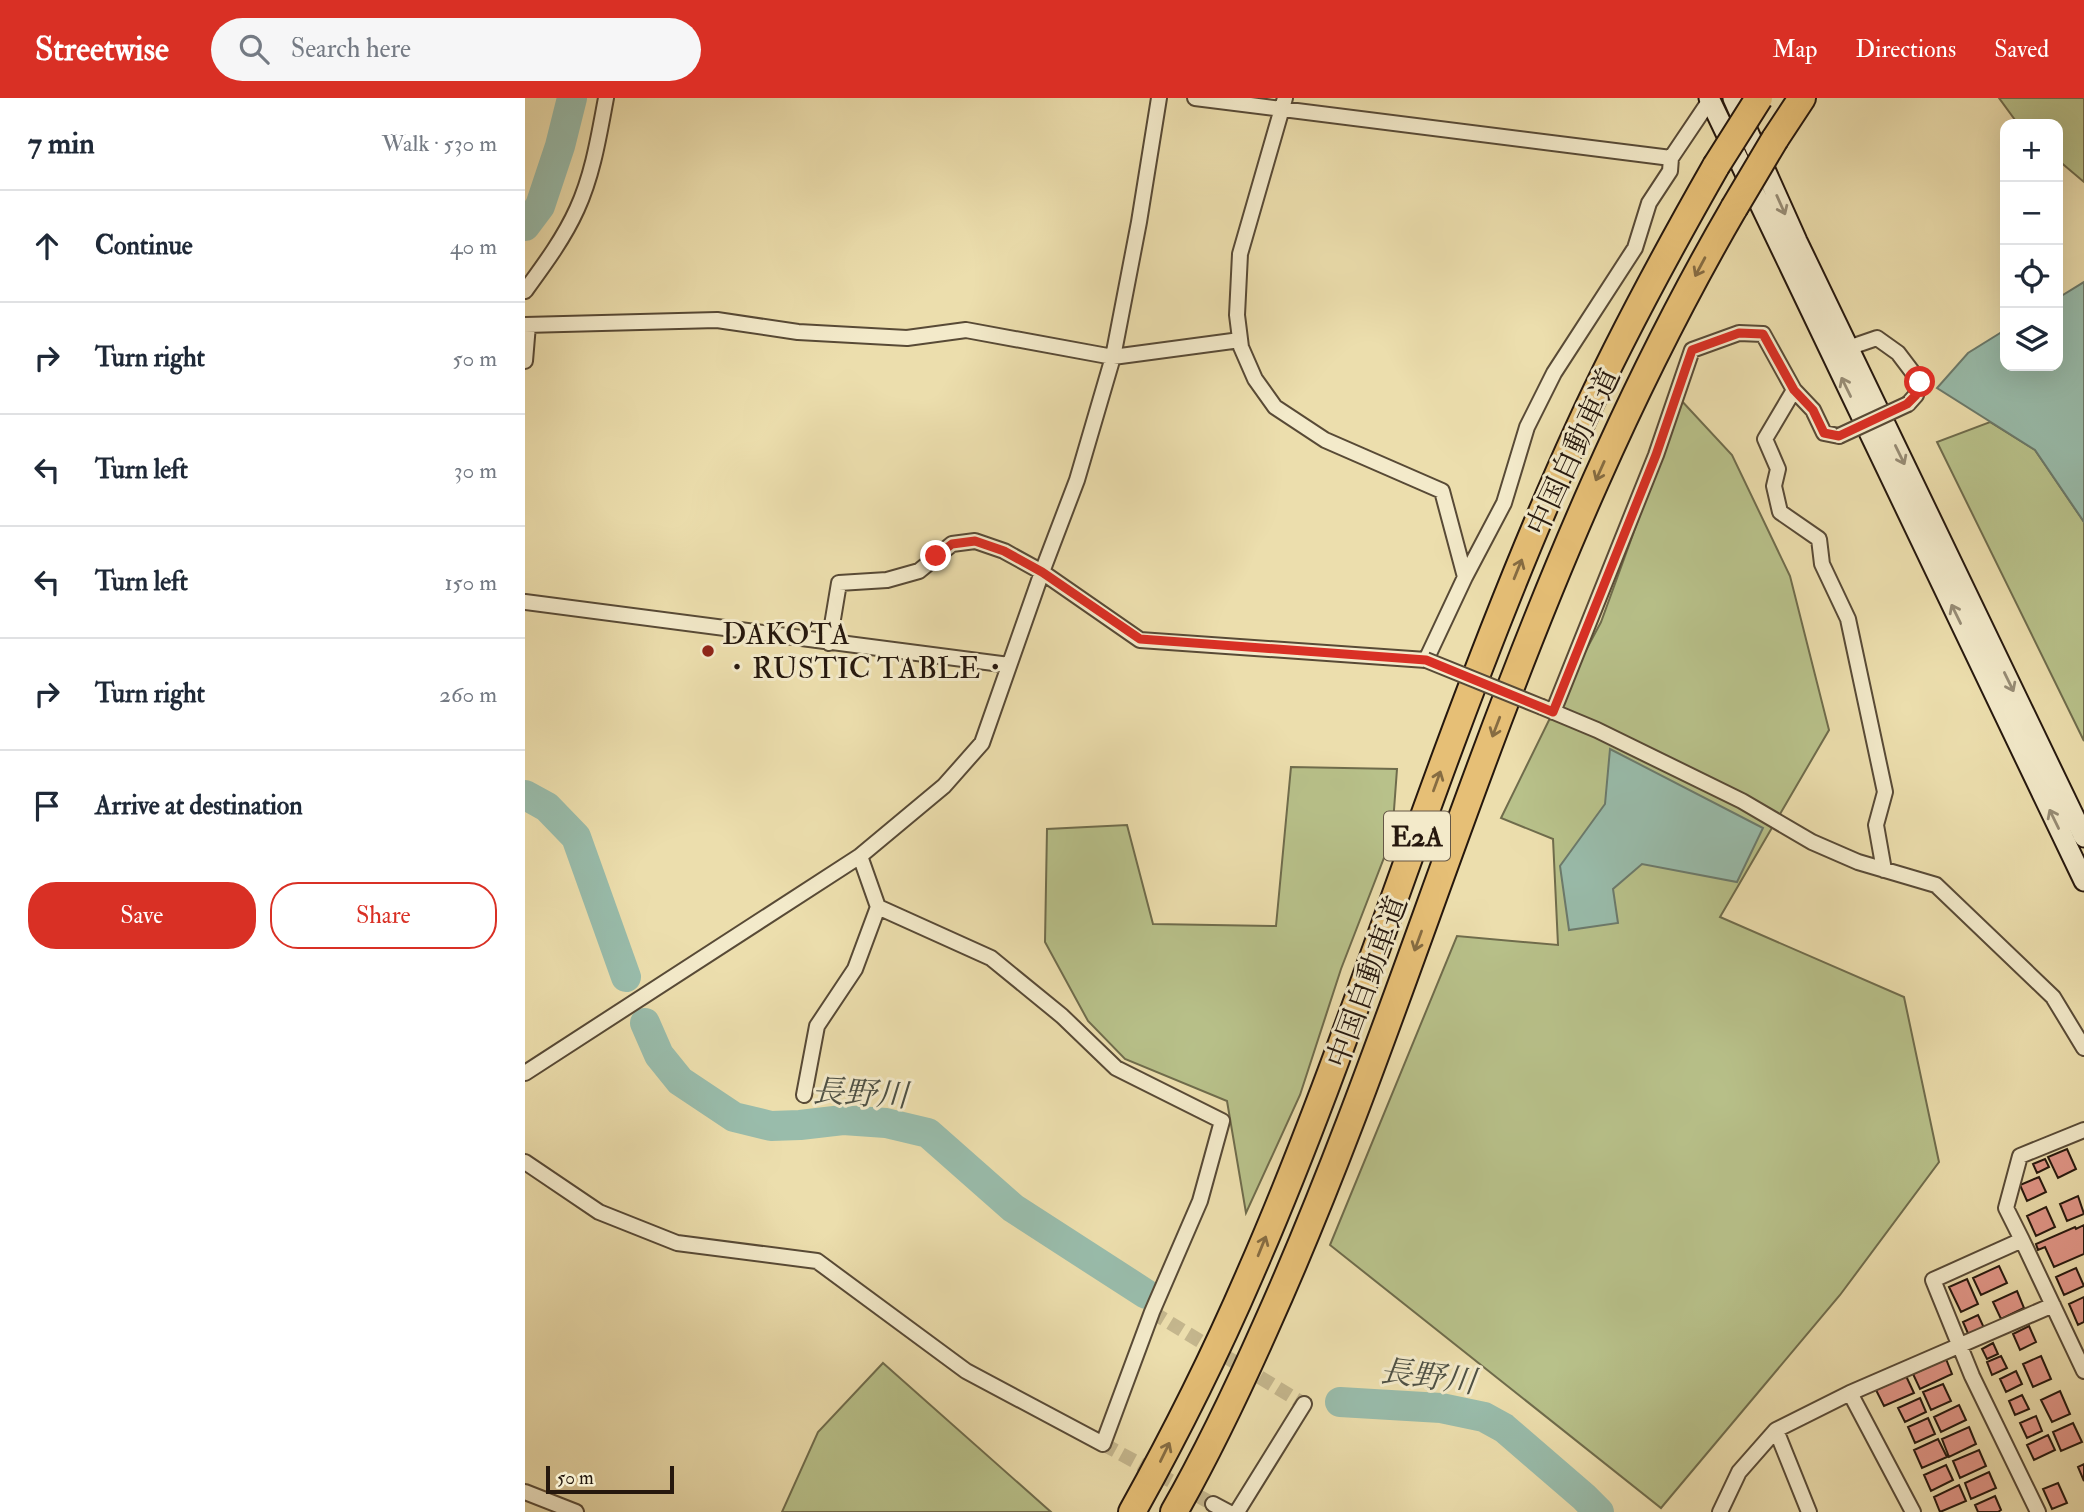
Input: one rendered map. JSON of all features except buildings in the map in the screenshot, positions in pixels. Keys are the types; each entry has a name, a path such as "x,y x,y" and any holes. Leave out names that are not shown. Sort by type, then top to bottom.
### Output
{"highway":[{"name":"中国自動車道","path":"1132,1512 1206,1370 1250,1275 1353,1012 1451,743 1536,526 1579,427 1630,322 1716,166 1759,98"},
{"name":"中国自動車道","path":"1174,1512 1192,1482 1241,1382 1332,1170 1388,1024 1480,767 1564,550 1614,438 1705,257 1802,98"}],"street":[{"path":"525,291 554,251 578,208 595,157 606,98"},
{"path":"525,1073 860,856 944,786 982,743 1077,480 1113,357 1159,98"},
{"path":"1195,98 1284,103 1671,158"},
{"path":"1733,98 1797,241 2084,837"},
{"path":"1426,660 1504,503 1527,427 1554,373 1635,248 1649,203 1670,171 1671,158 1709,99"},
{"path":"1709,99 2084,881"},
{"path":"1284,103 1240,254 1237,315 1241,347 1255,379 1275,407 1325,440 1442,491 1465,577"},
{"path":"525,361 526,325 717,320 798,332 907,338 966,330 1113,357 1240,340"},
{"path":"1548,709 1656,455 1692,350 1739,333 1763,334 1794,390 1813,410 1824,433 1839,436 1907,404 1916,395 1920,382 1898,353 1877,338 1849,348"},
{"path":"1794,390 1765,439 1778,469 1774,486 1780,512 1819,539 1822,564 1848,619 1885,792 1876,825 1884,870"},
{"path":"829,643 839,583 887,580 919,571 952,544 975,541 1004,551 1042,572 1140,639 1426,660 1597,730 1742,801 1812,842 1858,862 1936,885 2053,997 2084,1048"},
{"path":"525,602 1009,665"},
{"path":"803,1095 817,1026 855,970 878,907 860,856"},
{"path":"525,1162 599,1212 677,1242 817,1261 966,1371 1103,1444 1152,1312 1200,1201 1222,1121 1116,1068 1062,1016 991,958 878,907"},
{"path":"2083,1134 2020,1156 2006,1208 2084,1371"},
{"path":"2022,1240 1933,1280 1972,1376 2038,1512"},
{"path":"1720,1512 1739,1472 1776,1430 1850,1393 2053,1305"},
{"path":"1850,1393 1913,1512"},
{"path":"1237,1512 1304,1404"},
{"path":"1776,1430 1809,1512"},
{"path":"525,1492 576,1512"},
{"path":"1213,1504 1228,1512"}],"green space":[{"path":"1999,98 2084,98 2084,182 2063,164 2063,119 2014,119"},
{"path":"1679,398 1732,455 1790,576 1829,730 1720,917 1904,997 1939,1162 1840,1295 1661,1508 1330,1245 1457,936 1558,945 1553,839 1501,818 1601,622"},
{"path":"1990,422 2035,450 2084,522 2084,741 1937,442"},
{"path":"1291,767 1397,769 1392,837 1341,969 1300,1095 1246,1213 1227,1101 1125,1059 1088,1021 1045,942 1047,829 1127,825 1153,924 1276,926"},
{"path":"883,1363 1051,1512 782,1512 818,1432"}],"shaded area":[{"path":"2084,282 2084,522 2035,450 1937,388 1968,353 2000,333 2000,371 2063,371 2063,295"},
{"path":"1610,749 1763,828 1737,882 1642,864 1613,889 1618,923 1569,930 1560,866 1605,804"}],"waterway":[{"path":"525,226 540,206 560,146 572,98"},
{"name":"長野川","path":"525,795 547,807 576,837 626,977"},
{"name":"長野川","path":"645,1023 659,1055 680,1081 734,1117 771,1126 843,1120 886,1123 928,1133 1013,1208 1146,1294"},
{"name":"長野川","path":"1340,1402 1441,1408 1484,1417 1504,1428 1599,1512"}],"tunnel":[{"path":"1152,1312 1304,1404"},
{"path":"1103,1444 1213,1504"}],"place":[{"name":"DAKOTA ・RUSTIC TABLE・","path":"708,651"}],"route":[{"path":"936,556 952,544 975,541 1004,551 1042,572 1140,639 1426,660 1553,712 1656,455 1692,350 1739,333 1763,334 1794,390 1813,410 1824,433 1839,436 1907,404 1916,395 1920,382"}]}
